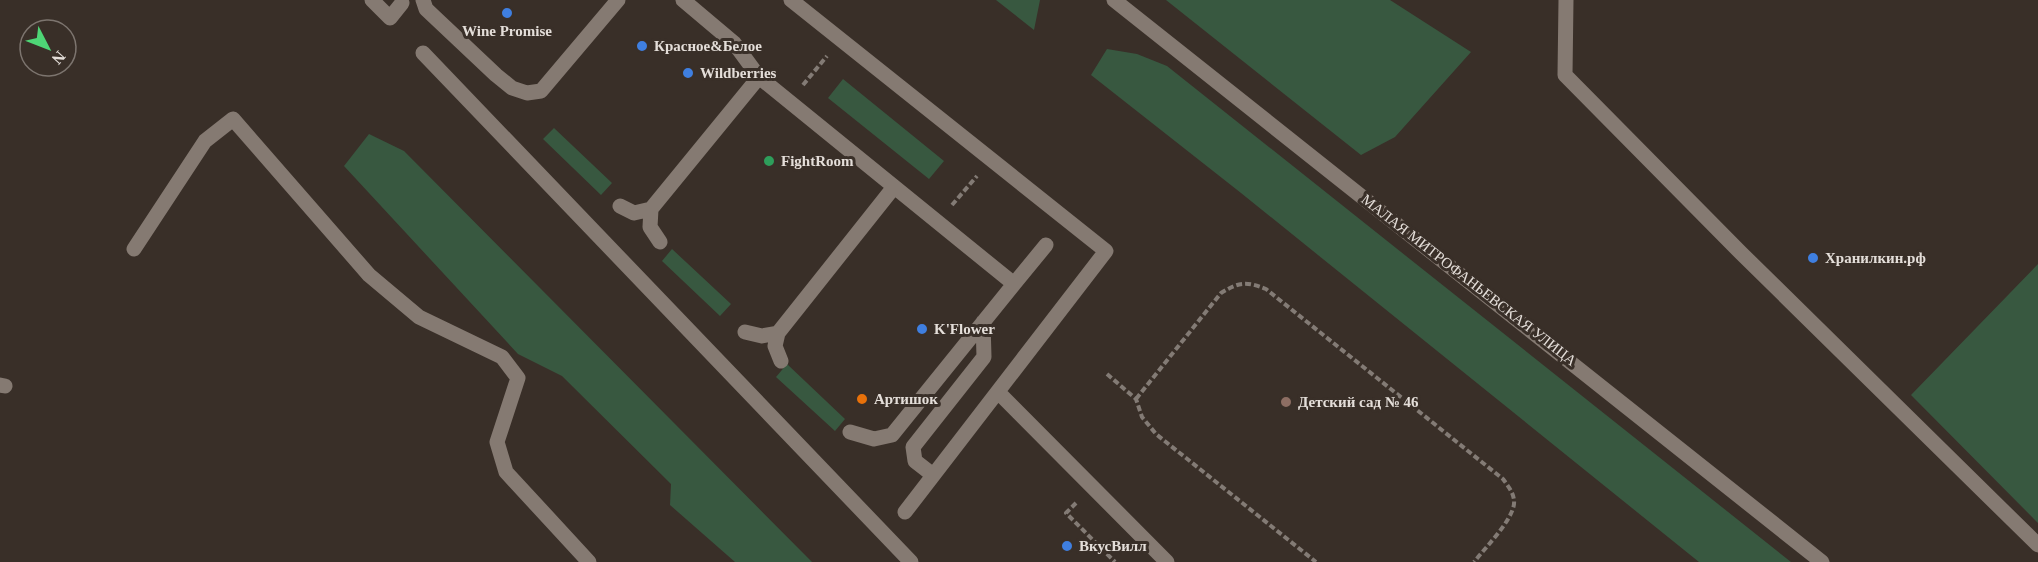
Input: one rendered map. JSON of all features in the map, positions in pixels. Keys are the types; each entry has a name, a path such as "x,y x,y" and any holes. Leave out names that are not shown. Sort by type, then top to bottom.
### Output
{"street":[{"path":"372,0 390,18 402,3"},
{"path":"423,0 426,9 496,75 512,88 527,93 541,91 618,0"},
{"path":"683,0 734,43 759,77 1014,284"},
{"path":"791,0 1106,251 905,512"},
{"name":"МАЛАЯ МИТРОФАНЬЕВСКАЯ УЛИЦА","path":"1114,0 1822,562"},
{"path":"1566,0 1565,75 1749,260 2038,544"},
{"path":"423,53 911,562"},
{"path":"660,242 650,227 651,209 759,77"},
{"path":"134,249 205,141 233,119 369,275 419,317 502,357 518,378 497,442 506,472 589,562"},
{"path":"781,361 775,346 778,333 894,187"},
{"path":"620,206 634,213 651,209"},
{"path":"850,432 874,439 892,435 1046,245"},
{"path":"933,475 915,461 913,447 984,357 983,322"},
{"path":"745,332 762,336 778,333"},
{"path":"998,392 1167,562"}],"path":[{"path":"789,102 831,52"},
{"path":"938,223 981,171"},
{"path":"1136,399 1221,293 1236,284 1251,283 1266,289 1503,479 1511,490 1514,504 1508,518 1474,562"},
{"path":"1107,374 1136,399 1142,417 1156,434 1316,562"},
{"path":"1093,486 1066,513 1115,562"}],"green space":[{"path":"996,0 1040,0 1034,30"},
{"path":"1166,0 1390,0 1471,52 1395,137 1361,155"},
{"path":"1107,49 1137,54 1167,66 1791,562 1699,562 1091,75"},
{"path":"843,79 944,161 929,179 828,98"},
{"path":"554,128 612,183 601,195 543,139"},
{"path":"369,134 404,151 812,562 735,562 670,505 671,484 562,376 518,354 344,166"},
{"path":"672,249 731,304 720,316 662,261"},
{"path":"2038,264 2038,523 1911,395"},
{"path":"787,364 845,419 835,431 776,377"}],"place":[{"name":"Wine Promise","path":"507,13"},
{"name":"Красное&Белое","path":"642,46"},
{"name":"Wildberries","path":"688,73"},
{"name":"FightRoom","path":"769,161"},
{"name":"Хранилкин.рф","path":"1813,258"},
{"name":"K'Flower","path":"922,329"},
{"name":"Артишок","path":"862,399"},
{"name":"Детский сад № 46","path":"1286,402"},
{"name":"ВкусВилл","path":"1067,546"}]}
